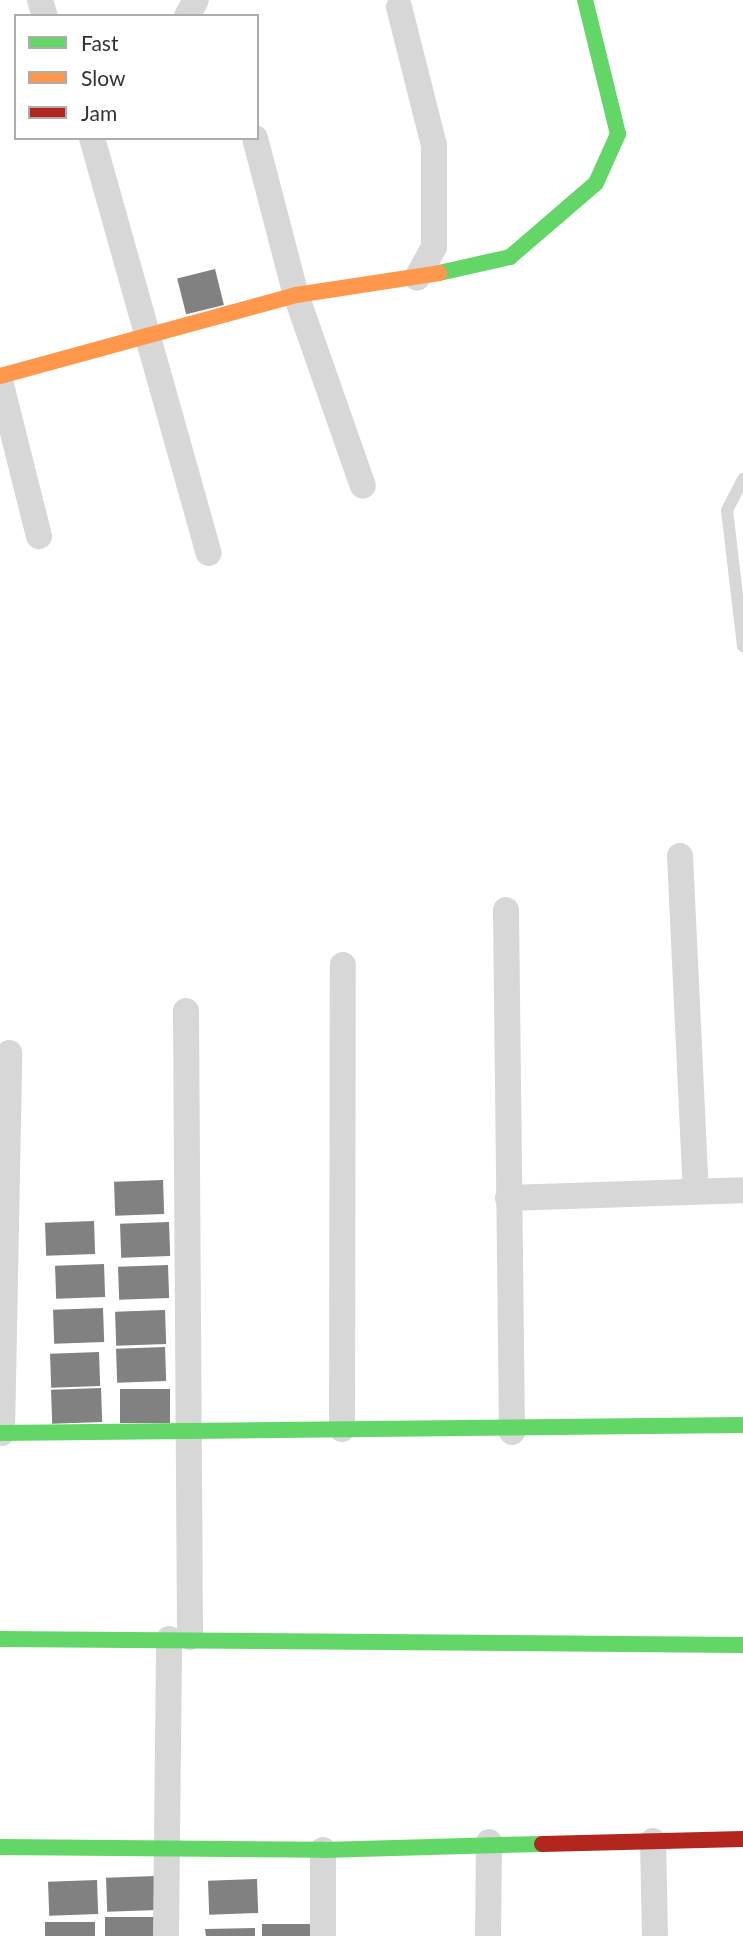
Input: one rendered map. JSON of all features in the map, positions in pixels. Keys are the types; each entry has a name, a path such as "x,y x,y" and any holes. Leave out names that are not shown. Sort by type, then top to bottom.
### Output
{"street":[{"path":"39,536 0,379 296,295 417,278 510,257 596,183 618,134 585,0"},
{"path":"399,7 434,145 434,247 417,278"},
{"path":"93,140 144,336 209,553"},
{"path":"256,140 296,295 363,486"},
{"path":"680,856 696,1191"},
{"path":"506,910 512,1432"},
{"path":"342,1429 343,965"},
{"path":"166,1936 167,1847 191,1430 186,1011"},
{"path":"9,1053 1,1433 342,1429 512,1432 743,1426"},
{"path":"508,1198 743,1190"},
{"path":"0,1639 179,1638 743,1645"},
{"path":"0,1847 323,1850 489,1842 743,1839"},
{"path":"488,1936 489,1842"},
{"path":"653,1842 654,1936"},
{"path":"323,1850 323,1936"}],"lane":[{"path":"743,479 727,510 743,646"}],"building":[{"path":"215,269 224,305 186,314 177,278"},
{"path":"163,1180 164,1214 115,1216 114,1182"},
{"path":"94,1221 95,1254 46,1256 45,1223"},
{"path":"169,1222 170,1256 121,1258 120,1224"},
{"path":"104,1264 105,1297 56,1299 55,1266"},
{"path":"168,1265 169,1298 119,1300 118,1267"},
{"path":"103,1308 104,1342 54,1344 53,1310"},
{"path":"165,1310 166,1344 116,1346 115,1312"},
{"path":"165,1347 166,1381 117,1383 116,1349"},
{"path":"99,1352 100,1386 51,1388 50,1354"},
{"path":"101,1388 102,1422 52,1424 51,1390"},
{"path":"120,1389 170,1389 170,1423 120,1423"},
{"path":"156,1876 157,1910 107,1912 106,1878"},
{"path":"257,1879 258,1913 209,1915 208,1881"},
{"path":"97,1880 98,1914 49,1916 48,1882"},
{"path":"105,1917 155,1917 155,1936 105,1936"},
{"path":"45,1922 95,1922 95,1936 45,1936"},
{"path":"262,1924 312,1924 312,1936 262,1936"},
{"path":"255,1928 255,1936 206,1936 205,1929"}],"traffic: fast":[{"path":"439,273 510,257 596,183 618,134 585,0"},
{"path":"0,1433 743,1425"},
{"path":"0,1639 743,1645"},
{"path":"0,1847 323,1850 542,1844"}],"traffic: slow":[{"path":"0,376 296,295 439,273"}],"traffic: jam":[{"path":"542,1844 743,1839"}]}
